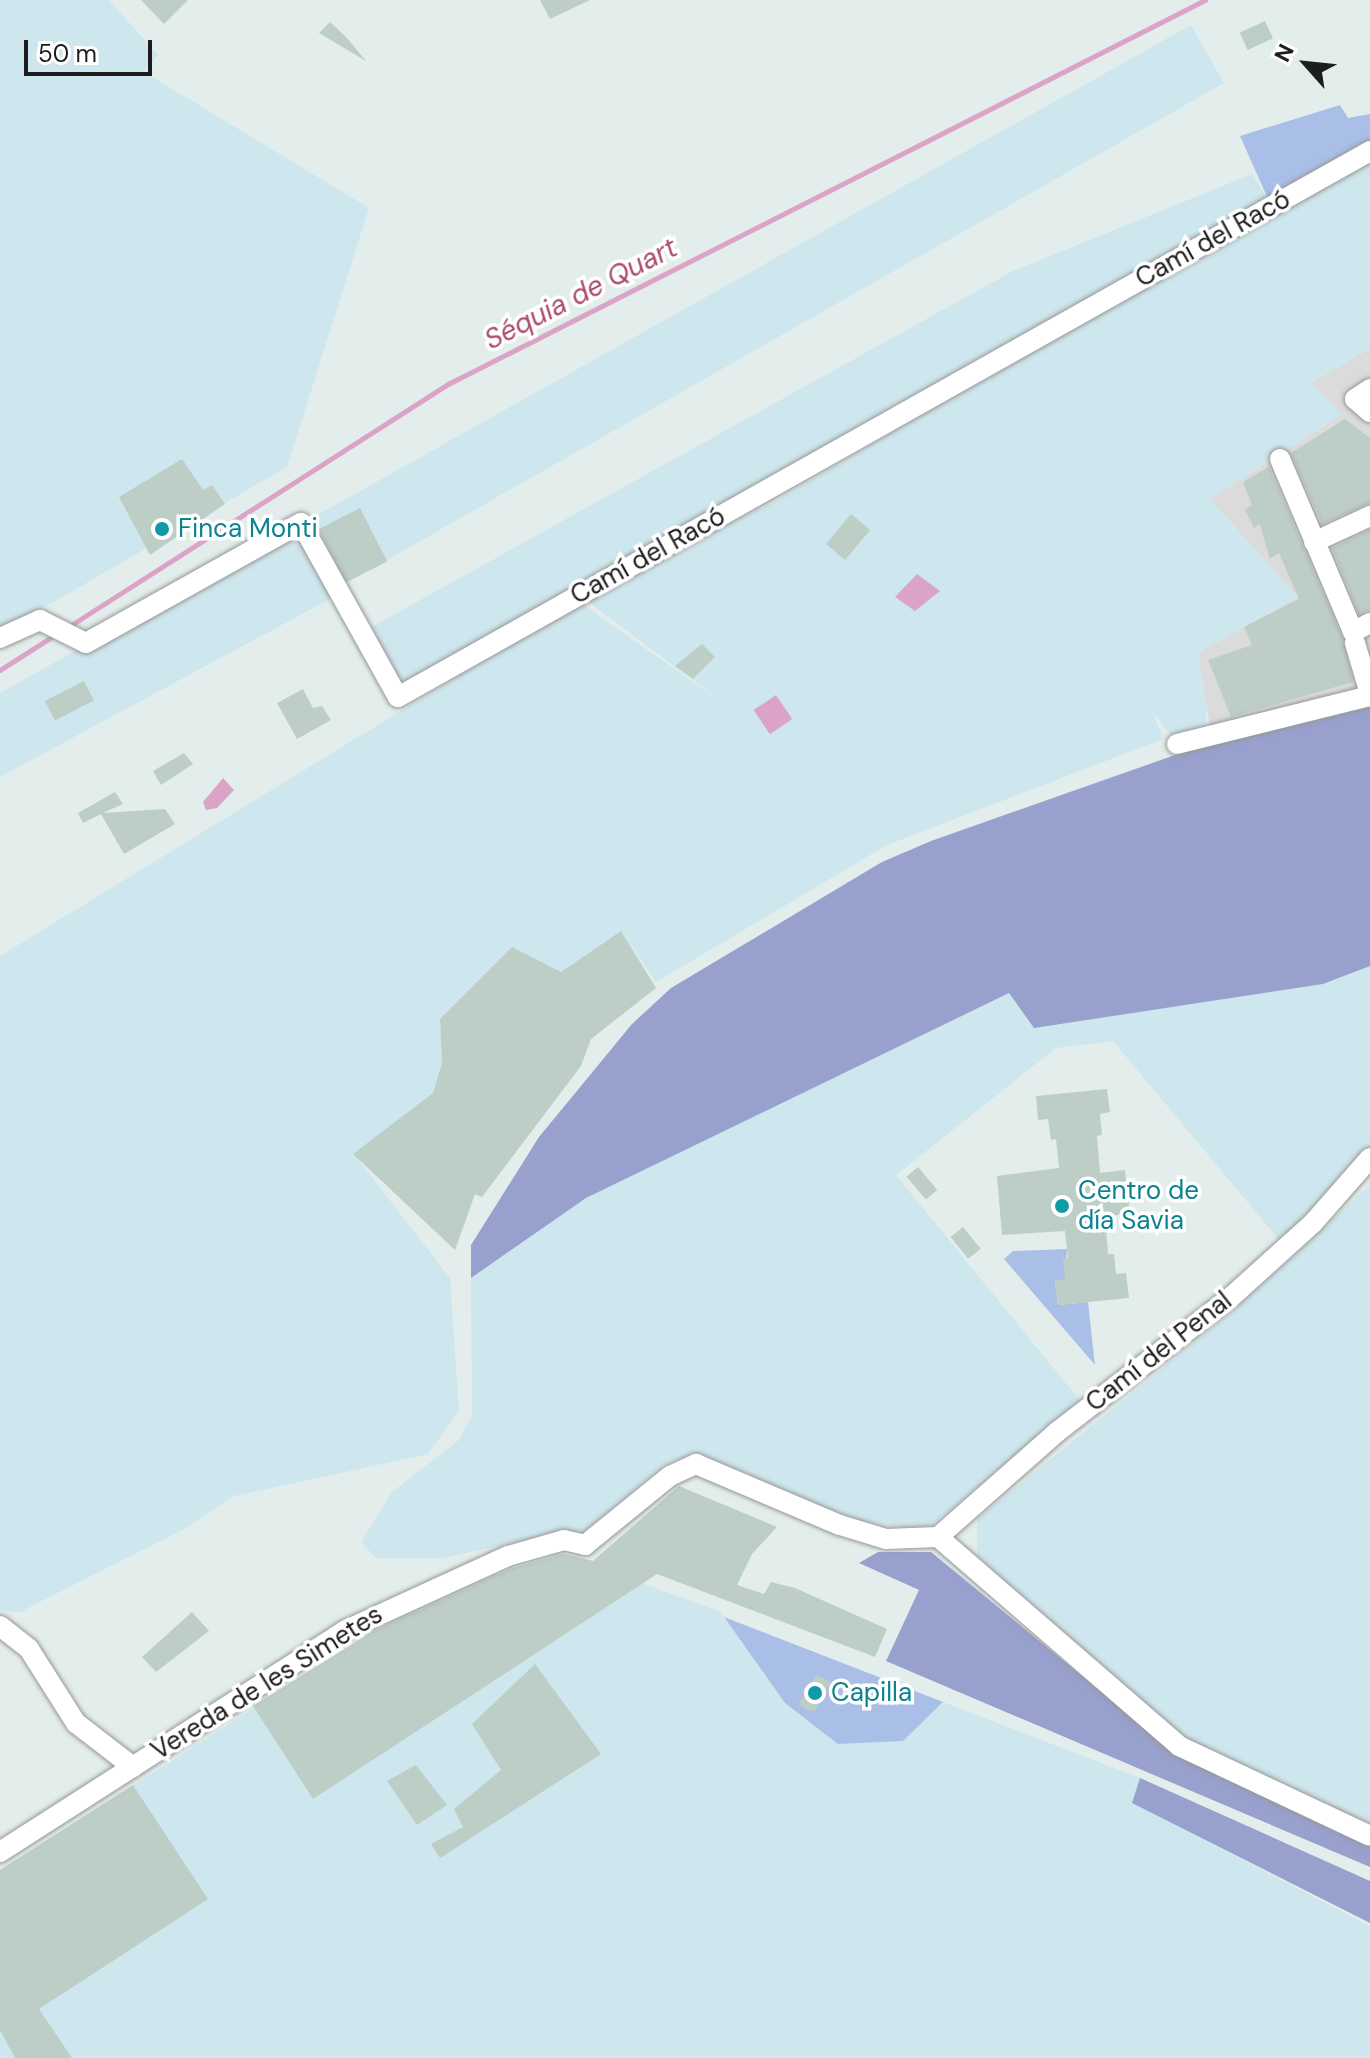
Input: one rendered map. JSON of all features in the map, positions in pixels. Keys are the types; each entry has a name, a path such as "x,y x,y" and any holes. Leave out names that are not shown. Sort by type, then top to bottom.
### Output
{"street":[{"name":"Camí del Racó","path":"0,638 40,620 86,643 301,523 398,697 1370,151"},
{"path":"1177,744 1370,695 1359,633 1314,542 1280,459"},
{"path":"1314,542 1370,516"},
{"name":"Camí del Penal","path":"938,1537 1057,1432 1230,1298 1313,1223 1370,1158"},
{"name":"Vereda de les Simetes","path":"0,1852 344,1631 508,1556 564,1540 585,1545 670,1476 696,1464 840,1525 886,1539 938,1537"},
{"path":"938,1537 1179,1746 1370,1836"},
{"path":"0,1626 29,1649 76,1723 133,1767"}],"shaded area":[{"path":"0,0 109,0 158,55 144,72 369,208 287,467 0,633"},
{"path":"1191,25 1224,83 343,585 341,593 0,777 0,693"},
{"path":"1340,105 1348,118 1370,114 1370,151 1269,201 1240,136"},
{"path":"1370,151 1370,347 1310,383 1342,414 1210,499 1298,597 1198,653 1207,707 1203,738 1177,744 1153,712 1163,739 887,845 656,982 621,931 561,972 512,948 440,1019 442,1063 433,1093 354,1154 450,1278 459,1411 428,1454 234,1496 186,1528 20,1612 0,1610 0,956 579,602 729,707 579,595 772,503"},
{"path":"1252,174 1269,201 398,697 368,629 1013,271"},
{"path":"1370,348 1370,733 1215,757 1198,653 1297,596 1210,499 1341,415 1310,383"},
{"path":"917,574 940,591 915,611 895,597"},
{"path":"776,695 792,719 770,734 754,710"},
{"path":"1370,698 1370,966 1323,984 1034,1028 1009,993 586,1198 471,1278 471,1245 539,1137 632,1024 671,988 882,862 931,841 1175,755"},
{"path":"223,778 234,790 217,808 206,810 203,802"},
{"path":"1370,966 1370,1149 1281,1242 1113,1041 1056,1048 896,1175 1082,1403 926,1529 855,1522 694,1453 663,1465 584,1534 567,1531 443,1558 376,1558 361,1542 392,1492 459,1440 472,1415 471,1278 586,1198 1009,992 1183,1001 1323,984"},
{"path":"1370,1185 1370,1827 1186,1739 977,1556 977,1519 1237,1308"},
{"path":"1067,1249 1065,1280 1055,1281 1058,1305 1088,1302 1095,1365 1004,1259 1013,1251"},
{"path":"878,1552 931,1552 1167,1746 1370,1846 1370,1867 886,1661 919,1590 859,1563"},
{"path":"559,1553 719,1611 785,1703 903,1741 943,1702 1140,1778 1133,1803 1370,1926 1370,2058 0,2058 0,1871 387,1623 472,1582"},
{"path":"724,1617 943,1702 903,1741 838,1744 785,1703"},
{"path":"1140,1778 1370,1881 1370,1923 1132,1803"}],"building":[{"path":"141,0 188,0 164,24"},
{"path":"540,0 590,0 550,19"},
{"path":"1265,21 1273,38 1248,50 1240,33"},
{"path":"330,22 348,39 366,61 319,33"},
{"path":"1345,419 1370,438 1370,503 1322,524 1291,453"},
{"name":"Finca Monti","path":"182,459 203,490 212,485 225,504 150,555 119,497"},
{"path":"1269,467 1343,639 1353,682 1231,717 1208,660 1252,645 1244,627 1299,599 1279,553 1270,559 1260,524 1254,528 1245,510 1252,505 1243,482"},
{"path":"360,508 387,561 346,582 319,529"},
{"path":"851,514 870,530 845,560 826,544"},
{"path":"1370,530 1370,610 1359,614 1332,548"},
{"path":"702,644 715,657 693,679 675,666"},
{"path":"84,681 94,701 55,721 45,701"},
{"path":"303,689 313,708 322,706 331,720 297,739 277,703"},
{"path":"184,753 193,764 161,785 153,771"},
{"path":"115,792 123,804 103,813 165,809 175,824 124,854 101,814 83,823 78,813"},
{"path":"621,931 656,988 591,1039 581,1066 482,1197 475,1194 455,1250 353,1154 433,1093 442,1063 440,1019 512,947 561,972"},
{"path":"1107,1089 1110,1112 1100,1114 1102,1135 1097,1136 1100,1173 1125,1170 1130,1214 1105,1216 1108,1254 1114,1254 1116,1274 1126,1273 1129,1298 1058,1305 1055,1281 1065,1280 1063,1259 1068,1258 1065,1231 1002,1235 997,1176 1059,1168 1056,1139 1051,1140 1048,1119 1038,1120 1036,1096"},
{"path":"918,1167 937,1190 926,1200 907,1177"},
{"path":"963,1227 981,1249 968,1259 951,1237"},
{"path":"679,1486 777,1527 752,1554 737,1585 764,1594 771,1582 795,1588 887,1629 875,1657 657,1574 313,1799 253,1706 370,1633 513,1568 564,1554 593,1561"},
{"path":"192,1612 209,1631 156,1672 142,1657"},
{"path":"535,1664 601,1754 440,1858 431,1844 463,1827 454,1809 501,1770 472,1724"},
{"name":"Capilla","path":"816,1675 831,1682 815,1711 806,1710 799,1704"},
{"path":"416,1765 447,1805 417,1825 387,1781"},
{"path":"133,1785 208,1899 39,2009 72,2058 15,2058 0,2030 0,1870"}],"waterway":[{"name":"Séquia de Quart","path":"68,627 450,383 1205,0"},
{"name":"Séquia de Quart","path":"0,670 56,634"}],"place":[{"name":"Finca Monti","path":"162,529"},
{"name":"Centro de día Savia","path":"1062,1206"},
{"name":"Capilla","path":"815,1693"}]}
